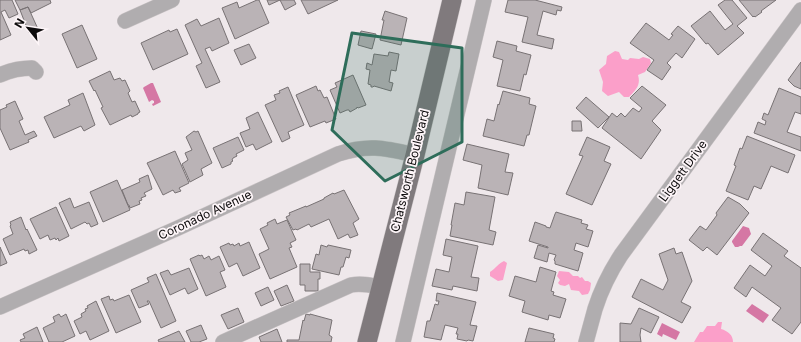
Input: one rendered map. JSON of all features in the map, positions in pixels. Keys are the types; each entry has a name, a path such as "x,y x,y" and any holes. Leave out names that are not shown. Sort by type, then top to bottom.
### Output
{"main road":[{"name":"Chatsworth Boulevard","path":"367,342 452,0"}],"street":[{"path":"125,21 172,0"},
{"path":"403,342 484,0"},
{"name":"Liggett Drive","path":"586,342 599,298 618,260 801,10"},
{"path":"0,75 8,71 23,68 32,68 36,72"},
{"name":"Coronado Avenue","path":"0,307 178,228 338,154 357,148 370,147 414,155"},
{"path":"223,342 351,285 358,283 381,287"}],"highlighted area":[{"path":"352,33 462,48 462,142 385,181 332,130"}],"shaded area":[{"path":"615,51 619,52 622,59 639,59 643,57 650,59 651,63 645,72 638,75 639,82 637,87 629,97 624,97 619,92 608,96 602,91 603,82 599,70 606,64 607,56"},
{"path":"153,83 161,102 153,106 152,104 154,101 152,100 149,102 143,88"},
{"path":"743,226 749,228 751,234 742,246 735,247 732,241"},
{"path":"504,261 507,263 503,280 498,281 490,276 490,272"},
{"path":"559,271 569,272 573,276 578,276 580,278 582,277 585,281 591,283 588,294 582,295 579,291 571,290 569,284 565,286 560,285 558,283 560,280 557,276"},
{"path":"752,304 769,315 763,323 746,311"},
{"path":"718,322 722,322 721,329 730,334 733,342 694,342 700,332 703,332 707,326 715,326"},
{"path":"662,323 680,332 676,340 663,334 662,337 657,334"}],"building":[{"path":"0,0 12,0 18,14 9,18 5,10 1,12 11,35 0,40"},
{"path":"15,0 50,0 51,3 31,13 28,7 20,10"},
{"path":"259,0 269,23 235,39 222,8 237,2 239,8"},
{"path":"267,0 280,0 269,5"},
{"path":"280,0 294,0 296,4 285,10"},
{"path":"301,0 338,0 308,14"},
{"path":"508,0 535,0 562,7 561,11 557,10 556,15 543,11 537,35 554,39 552,49 522,42 528,17 505,12"},
{"path":"725,0 732,0 747,18 737,26 744,33 718,55 708,43 706,44 691,26 710,11 725,30 733,24 718,5"},
{"path":"739,0 776,0 761,11 762,12 753,17"},
{"path":"28,7 38,29 29,33 20,10"},
{"path":"385,11 407,18 401,45 380,40 384,20 382,20"},
{"path":"219,18 229,43 212,51 210,47 205,49 220,82 206,88 196,66 202,63 185,25 197,19 201,26"},
{"path":"646,23 669,40 673,35 671,34 678,26 695,39 682,58 676,53 667,63 671,67 662,80 647,70 654,60 630,43"},
{"path":"82,25 97,59 77,68 62,34"},
{"path":"177,29 188,54 153,70 141,43 169,30 170,32"},
{"path":"361,31 376,34 372,49 358,45"},
{"path":"497,41 517,46 516,51 531,55 520,91 497,86 503,60 493,57"},
{"path":"249,44 256,58 241,65 234,50"},
{"path":"389,52 399,54 396,71 391,70 389,82 393,83 391,91 374,86 371,87 371,85 368,84 370,70 366,69 367,63 372,65 374,54 388,56"},
{"path":"801,62 801,89 794,86 788,80"},
{"path":"110,71 114,80 120,78 122,81 125,80 130,91 128,93 132,102 135,101 140,112 132,117 131,115 110,125 101,108 103,107 95,90 94,91 89,81"},
{"path":"353,75 366,105 357,107 350,112 347,110 340,113 330,90 337,87 335,83"},
{"path":"316,86 324,98 327,97 336,119 326,123 325,121 310,127 296,95"},
{"path":"642,86 666,105 652,121 661,130 641,159 602,128 612,113 617,117 621,113 625,117 633,108 639,112 642,108 630,98"},
{"path":"288,87 304,125 288,132 290,138 282,142 265,105 276,100 274,95 280,93 279,91"},
{"path":"779,88 801,97 801,114 795,112 787,132 801,137 801,151 754,133 758,122 765,125 766,121 762,119 764,113 768,115"},
{"path":"503,91 530,98 529,104 536,106 529,135 527,135 524,146 483,136 487,119 494,121"},
{"path":"83,93 95,125 84,131 81,126 54,138 44,117 70,105 68,100"},
{"path":"586,97 609,117 598,128 576,108"},
{"path":"15,101 23,119 19,121 25,135 34,131 37,136 28,140 29,142 10,150 0,128 0,110 7,107 6,105"},
{"path":"258,112 272,142 256,150 253,144 246,147 240,133 250,129 246,118"},
{"path":"572,121 581,121 582,131 572,131"},
{"path":"194,131 198,131 212,163 201,169 203,175 190,182 182,164 188,160 185,153 192,150 186,137"},
{"path":"747,136 795,155 788,173 771,166 761,189 754,186 748,200 726,191 736,166 734,165 740,148 742,149"},
{"path":"238,137 244,150 236,154 237,156 233,158 231,164 222,168 213,148"},
{"path":"587,137 610,147 604,161 611,164 592,205 566,194 583,156 579,155"},
{"path":"467,144 509,154 505,172 513,173 508,195 478,188 482,165 463,160"},
{"path":"175,151 189,183 179,188 181,191 175,193 173,190 163,195 147,163"},
{"path":"148,175 152,189 144,193 146,196 141,198 142,200 139,201 140,204 130,208 122,190 140,182 139,179"},
{"path":"117,180 130,210 103,222 90,192"},
{"path":"344,190 359,219 353,223 358,235 350,238 348,234 338,239 329,219 311,227 309,224 297,230 293,230 286,217 290,215 289,213 324,199 333,193 334,194"},
{"path":"466,192 495,197 489,230 496,232 493,245 450,236 455,203 464,205"},
{"path":"728,197 740,204 749,213 717,255 707,247 703,251 689,240 700,226 706,230"},
{"path":"70,198 74,208 89,202 98,224 91,227 89,223 87,224 85,222 71,229 59,203"},
{"path":"56,207 69,236 59,241 58,238 56,240 55,238 50,240 48,235 40,239 30,219"},
{"path":"556,212 582,220 581,223 588,225 586,229 593,231 588,247 576,243 574,250 583,253 578,271 555,264 554,260 556,255 549,253 547,262 534,258 538,245 548,248 529,241 535,222 550,228"},
{"path":"21,217 37,250 29,254 28,250 25,251 24,249 10,255 3,239 13,234 10,222"},
{"path":"275,219 277,224 287,220 296,240 290,243 292,247 289,248 297,267 270,279 259,254 269,249 260,229"},
{"path":"763,233 788,251 784,256 801,268 801,322 792,334 772,320 781,308 752,287 746,297 734,288 750,265 765,276 772,266 751,250"},
{"path":"446,239 478,246 471,277 479,278 477,291 453,286 452,290 432,286 436,269 449,272 452,257 443,255"},
{"path":"249,242 260,268 243,276 237,263 229,267 220,247 229,243 230,245 233,244 234,246 239,243 240,246"},
{"path":"321,245 351,250 349,258 346,257 343,267 341,267 339,275 312,269 316,254 319,255"},
{"path":"0,247 7,263 0,266"},
{"path":"674,248 676,254 682,252 692,281 681,302 691,307 682,323 632,297 641,279 663,290 668,280 659,254"},
{"path":"202,255 204,259 209,256 211,260 219,256 225,270 220,272 226,287 206,296 190,259"},
{"path":"300,264 310,264 310,272 320,272 320,279 318,279 318,291 305,291 305,285 300,285"},
{"path":"540,267 556,272 551,291 554,292 553,295 566,299 560,318 549,315 548,320 522,312 525,301 509,296 515,276 536,282"},
{"path":"189,268 198,289 188,294 185,288 170,295 160,273 168,270 171,275"},
{"path":"156,274 176,321 161,328 149,301 147,301 149,304 139,308 131,290 149,282 147,278"},
{"path":"287,285 294,301 281,306 274,291"},
{"path":"268,287 274,300 261,306 255,293"},
{"path":"437,293 476,302 470,325 477,326 473,341 457,339 458,334 456,334 458,328 445,325 441,340 424,337 427,321 430,321 435,304 438,305 439,301 436,301"},
{"path":"129,295 141,322 116,333 101,299 109,296 110,300 113,299 114,301"},
{"path":"96,301 109,331 90,340 86,331 80,334 74,321 82,317 81,314 86,311 85,309 88,308 87,306"},
{"path":"238,308 244,322 228,329 221,315"},
{"path":"639,308 659,317 651,333 641,328 641,342 620,342 620,323 631,324"},
{"path":"59,314 61,317 66,314 75,336 62,342 49,342 43,328 55,322 53,317"},
{"path":"306,314 332,320 329,335 332,337 331,342 287,342 287,340 299,340 303,320 304,321"},
{"path":"201,325 207,339 199,342 191,342 186,331"},
{"path":"37,327 43,342 21,342 20,340 25,338 23,334"},
{"path":"529,328 554,334 554,342 525,342"},
{"path":"277,329 282,342 261,342 259,337"},
{"path":"179,331 185,342 159,342 158,340"}]}
